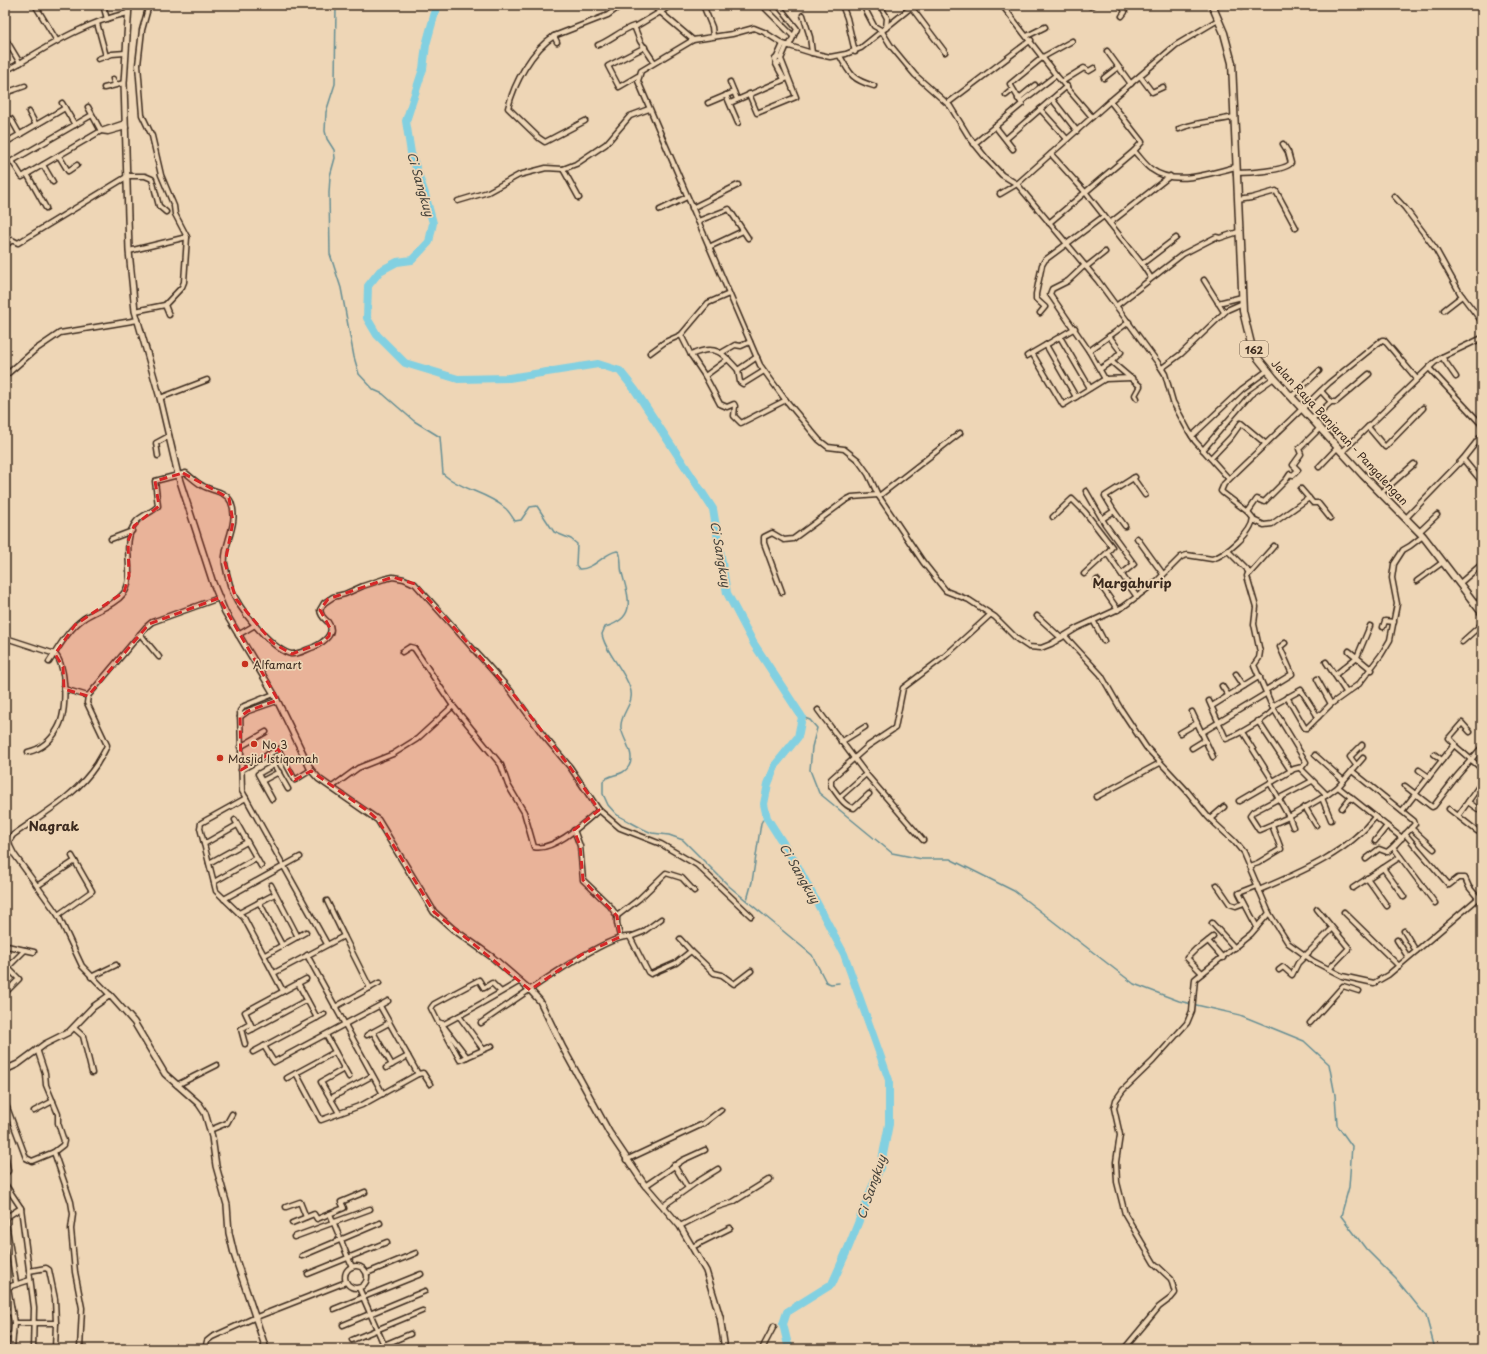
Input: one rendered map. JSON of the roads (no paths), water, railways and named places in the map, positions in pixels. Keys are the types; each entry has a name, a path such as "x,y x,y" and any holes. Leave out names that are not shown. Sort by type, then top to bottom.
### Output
{"main road":[{"name":"Jalan Raya Banjaran - Pangalengan","path":"1212,5 1224,33 1231,56 1238,200 1238,232 1245,320 1251,344 1274,378 1340,450 1421,534 1444,561 1482,613"}],"street":[{"path":"35,5 57,40"},
{"path":"103,5 107,19"},
{"path":"129,5 124,83 128,176 129,251 135,311 160,398 178,475 204,558 219,598 238,634 274,694 311,770 378,820 434,912 453,929 489,955 520,981 540,1001 582,1084 626,1160 645,1186 680,1226 706,1271 715,1299 724,1343 723,1349"},
{"path":"135,311 165,305 182,287 184,282 187,237 177,221 174,206 161,175 152,136 142,115 138,65 142,30 149,5"},
{"path":"585,121 545,142 508,108 531,57 542,43 554,36 608,15 619,7 619,5"},
{"path":"652,5 693,40"},
{"path":"598,45 611,40 626,29 634,26 635,28 672,5"},
{"path":"703,5 712,27 713,36"},
{"path":"749,94 757,113 796,97 786,78 774,61 779,59 786,45 797,29 778,5"},
{"path":"842,5 847,18 855,52"},
{"path":"880,5 886,18 886,28"},
{"path":"1002,5 1031,40 1056,75 1063,81 1092,117"},
{"path":"1122,5 1125,12 1122,16"},
{"path":"645,47 608,66 619,87 638,76 654,62 693,40 754,28 786,45 823,56 840,56 855,52 912,6 945,52"},
{"path":"864,7 874,26 881,30 891,46 915,75 948,103 974,144 998,172 1017,184 1067,243 1129,322 1162,368 1173,402 1192,436 1229,479"},
{"path":"766,9 793,36"},
{"path":"5,71 57,40 107,19 128,13"},
{"path":"803,15 810,37 812,53"},
{"path":"1000,194 1017,184 1110,101 1176,45 1218,20"},
{"path":"97,23 106,56"},
{"path":"1027,36 1045,27"},
{"path":"635,28 638,38 654,62"},
{"path":"554,36 557,42"},
{"path":"5,38 20,63"},
{"path":"948,103 1031,40"},
{"path":"974,144 1022,104 1012,90 1010,84 1043,57 1072,40"},
{"path":"1108,51 1131,84"},
{"path":"98,59 125,53"},
{"path":"840,56 850,75 862,82 874,86"},
{"path":"779,59 786,78"},
{"path":"1104,78 1118,67"},
{"path":"1063,81 1084,68 1089,71 1094,68"},
{"path":"1020,100 1056,75"},
{"path":"638,76 649,108 687,197 764,371 823,444 828,447 844,449 852,454 868,474 878,496 922,562 946,591 968,600 990,615 1029,647 1041,648 1077,628 1094,622 1118,610 1137,597 1181,557 1187,555 1212,560 1228,550 1248,530 1253,520"},
{"path":"1140,76 1152,92 1163,87"},
{"path":"730,103 786,78"},
{"path":"113,79 116,84"},
{"path":"730,82 737,99"},
{"path":"104,88 124,83"},
{"path":"1020,100 1035,85"},
{"path":"5,93 25,86"},
{"path":"1006,139 1067,86"},
{"path":"1006,94 1012,90"},
{"path":"708,103 734,92"},
{"path":"726,95 738,123"},
{"path":"1052,99 1077,131"},
{"path":"1049,223 1086,193 1134,151 1142,142 1110,101"},
{"path":"62,103 74,125"},
{"path":"88,107 101,131"},
{"path":"5,143 65,108"},
{"path":"458,201 488,192 525,173 546,168 563,169 576,164 599,150 612,138 625,120 630,116 649,108"},
{"path":"1040,109 1067,140"},
{"path":"29,112 36,125"},
{"path":"92,115 12,161 22,177 101,131 108,132 125,125"},
{"path":"1180,129 1190,124 1199,124 1234,117"},
{"path":"5,122 11,119 20,135"},
{"path":"995,126 1013,149"},
{"path":"1134,151 1151,169 1160,174 1180,178 1236,170 1254,172 1274,168 1278,170 1289,165 1290,163 1288,152 1283,144"},
{"path":"1051,154 1086,193 1142,264 1151,278"},
{"path":"59,156 68,171 77,166"},
{"path":"43,165 53,182"},
{"path":"563,169 579,198"},
{"path":"27,174 46,208"},
{"path":"5,246 12,240 18,243 128,176 145,176 152,179 159,206 166,212"},
{"path":"1110,223 1170,176"},
{"path":"692,208 738,185"},
{"path":"1238,200 1252,198 1276,191 1296,228"},
{"path":"1394,196 1405,208 1435,248 1462,296 1482,322"},
{"path":"660,210 687,197"},
{"path":"698,221 728,209 748,238"},
{"path":"1040,313 1045,307 1036,299 1036,294 1042,265 1045,260 1104,216"},
{"path":"709,246 743,230"},
{"path":"1116,306 1151,278 1190,250 1216,237 1220,238 1238,232"},
{"path":"129,251 187,237"},
{"path":"1142,264 1176,238"},
{"path":"1104,252 1068,281 1052,288 1050,294 1089,351 1105,379"},
{"path":"1204,280 1224,312"},
{"path":"650,353 665,342 681,335 708,303 729,294"},
{"path":"1444,310 1462,296"},
{"path":"1218,303 1243,300"},
{"path":"1162,368 1181,354 1224,312 1243,300"},
{"path":"165,305 169,315"},
{"path":"5,376 35,350 60,333 138,320"},
{"path":"1089,351 1129,322"},
{"path":"1027,356 1074,328"},
{"path":"681,335 690,355 705,376 720,404 724,407 735,406 734,416 741,423 786,400"},
{"path":"1100,369 1112,361 1121,352 1109,336"},
{"path":"1060,337 1090,388"},
{"path":"1319,467 1368,427 1442,357 1482,338"},
{"path":"1309,498 1272,524 1264,525 1253,520 1248,512 1223,493 1222,488 1229,479 1321,391 1383,340 1391,346 1417,379"},
{"path":"721,353 735,345 741,346 750,342"},
{"path":"1046,345 1076,397"},
{"path":"690,355 702,350 714,350 721,353 738,370 740,382 743,384 764,371"},
{"path":"1032,353 1062,405 1066,405 1105,379 1132,378"},
{"path":"738,370 757,357"},
{"path":"1442,357 1456,377"},
{"path":"705,376 728,359"},
{"path":"1112,361 1140,386 1135,395 1137,398"},
{"path":"1429,368 1482,424"},
{"path":"1192,436 1242,389 1268,370"},
{"path":"1291,397 1319,370"},
{"path":"1312,419 1331,402 1336,402 1369,374"},
{"path":"1203,450 1250,395 1274,378"},
{"path":"160,398 207,380"},
{"path":"1321,391 1331,402"},
{"path":"1382,451 1424,408"},
{"path":"1212,458 1231,437 1241,423 1266,444"},
{"path":"1368,427 1385,447"},
{"path":"1248,512 1257,499 1264,502 1286,480 1286,477 1290,474 1293,475 1298,470 1293,465 1301,454 1299,449 1320,428"},
{"path":"782,592 766,548 764,539 765,536 772,533 784,540 793,539 846,500 852,497 878,496 960,433"},
{"path":"1406,518 1463,459 1482,435"},
{"path":"158,456 156,443 169,436"},
{"path":"1477,441 1482,446"},
{"path":"1463,459 1482,482"},
{"path":"1381,493 1414,464"},
{"path":"49,662 75,625 84,618 118,599 124,592 128,585 127,552 132,531 139,519 158,506 155,481 186,473 200,485 226,495 231,501 233,522 224,562 236,599 255,625 280,649 292,654 299,653 323,642 329,636 330,628 320,614 320,610 324,603 328,600 363,586 393,577 404,579 415,584 510,690 543,735 570,767 599,810 620,828 661,844 697,865 752,916"},
{"path":"1124,526 1105,496 1134,478 1145,495"},
{"path":"1301,489 1313,503 1318,503 1330,518"},
{"path":"1086,491 1102,519 1134,564 1122,574"},
{"path":"1054,517 1072,499 1086,512 1112,547 1084,574"},
{"path":"1102,519 1114,511"},
{"path":"1287,697 1305,728 1346,692 1357,687 1372,670 1390,640 1394,622 1397,604 1392,578 1394,564 1403,550 1410,546 1437,515"},
{"path":"111,540 132,531"},
{"path":"1138,538 1164,574"},
{"path":"1239,801 1290,771 1300,768 1304,765 1305,760 1273,708 1260,676 1254,666 1259,658 1260,652 1254,624 1256,607 1253,590 1247,576 1274,546"},
{"path":"1228,550 1231,555 1250,572"},
{"path":"1107,553 1137,597"},
{"path":"1417,581 1444,561"},
{"path":"1460,583 1482,564"},
{"path":"1097,580 1118,610"},
{"path":"9,841 17,833 74,792 87,778 104,752 106,742 88,706 88,696 140,634 152,622 219,598"},
{"path":"869,794 854,808 845,804 831,786 832,778 894,728 901,694 907,683 945,656 990,615"},
{"path":"1037,616 1063,637 1101,675 1142,742 1187,791 1210,819 1236,843 1249,866 1269,914 1288,943 1305,955 1342,976 1374,983 1388,975 1482,895"},
{"path":"1383,627 1385,620 1394,622"},
{"path":"1094,622 1104,641"},
{"path":"1462,642 1482,624"},
{"path":"238,634 255,625"},
{"path":"1335,675 1357,657 1370,626"},
{"path":"140,634 159,657"},
{"path":"9,639 55,654 63,667 64,689 60,726 44,746 28,752"},
{"path":"1201,733 1219,723 1292,674 1280,647 1285,643"},
{"path":"402,652 410,647 414,648 453,706 501,765 508,785 524,812 534,847 540,848 552,844 574,830 599,810"},
{"path":"1349,651 1372,670"},
{"path":"1326,662 1346,692"},
{"path":"1236,674 1244,686"},
{"path":"1260,676 1210,704 1226,739 1242,732 1287,697 1302,690 1318,717"},
{"path":"1316,679 1331,704"},
{"path":"1222,686 1228,695"},
{"path":"64,689 88,696"},
{"path":"274,694 242,707 240,711 241,787 327,944"},
{"path":"240,718 248,711 277,701"},
{"path":"332,787 358,768 393,754 417,739 453,706"},
{"path":"818,710 866,774 923,840"},
{"path":"1192,712 1213,758"},
{"path":"1258,721 1290,771"},
{"path":"1180,733 1197,723"},
{"path":"1470,732 1462,723 1449,738 1482,769"},
{"path":"841,742 865,727"},
{"path":"240,747 266,732"},
{"path":"1242,732 1271,782 1293,828"},
{"path":"1192,748 1205,740"},
{"path":"1402,811 1455,744"},
{"path":"1356,765 1350,757 1362,745"},
{"path":"1405,786 1432,807 1434,806 1470,759 1482,747"},
{"path":"241,770 278,749 296,780 311,770"},
{"path":"268,754 288,789"},
{"path":"1434,754 1442,760"},
{"path":"1316,755 1343,780"},
{"path":"1312,781 1253,812 1250,816 1260,830 1289,817 1327,795 1338,786 1363,758"},
{"path":"1096,797 1160,763"},
{"path":"272,799 258,774 274,765"},
{"path":"1300,768 1327,795"},
{"path":"1419,770 1429,778"},
{"path":"1352,771 1414,821 1415,824 1387,852 1379,849 1366,859"},
{"path":"262,781 278,772"},
{"path":"840,797 866,774"},
{"path":"1458,816 1480,788 1482,782"},
{"path":"1338,786 1375,817 1403,836 1449,885 1458,878 1465,878 1469,887 1478,898"},
{"path":"1342,808 1351,797"},
{"path":"246,798 201,823 200,828 216,891 244,918 283,991"},
{"path":"1322,798 1331,820"},
{"path":"1468,802 1482,812"},
{"path":"1210,819 1224,807"},
{"path":"1305,807 1316,825"},
{"path":"1449,809 1477,831"},
{"path":"1259,890 1305,871 1336,852 1358,835 1375,817"},
{"path":"204,844 236,823 261,866"},
{"path":"1249,866 1258,863 1281,849 1272,825"},
{"path":"1374,841 1387,826"},
{"path":"1412,828 1434,849"},
{"path":"574,830 580,846 583,880 610,906 617,916 620,937"},
{"path":"5,834 14,854 58,915 82,966 134,1022 159,1065 177,1085 199,1104 207,1118 216,1166 227,1205 229,1234 254,1318 266,1349"},
{"path":"209,863 247,842"},
{"path":"1393,847 1435,903"},
{"path":"58,915 92,891 72,856"},
{"path":"1352,888 1400,856"},
{"path":"224,899 300,857"},
{"path":"214,882 256,858"},
{"path":"37,886 75,862"},
{"path":"1383,868 1404,896"},
{"path":"617,916 639,899 666,873 682,878 694,891"},
{"path":"1367,878 1387,906"},
{"path":"271,885 298,936"},
{"path":"1217,885 1230,904 1236,906 1244,903"},
{"path":"1257,886 1239,893 1257,927"},
{"path":"239,913 276,894"},
{"path":"327,901 370,988"},
{"path":"259,902 282,945"},
{"path":"1317,909 1350,949 1329,969"},
{"path":"1344,912 1399,966"},
{"path":"1124,1349 1159,1307 1175,1293 1170,1279 1154,1263 1125,1214 1117,1182 1116,1162 1120,1135 1114,1108 1123,1090 1185,1027 1192,1011 1196,979 1235,948 1269,914"},
{"path":"481,1024 581,955 620,937 630,937 643,932 661,919"},
{"path":"1212,923 1235,948"},
{"path":"1279,970 1283,966 1292,974 1305,955 1332,929"},
{"path":"1404,931 1416,951"},
{"path":"265,955 306,932"},
{"path":"274,973 344,936"},
{"path":"630,937 649,974 676,963 691,952"},
{"path":"1202,973 1187,958 1193,950 1213,937"},
{"path":"680,939 691,952 714,973 722,975 734,984 751,971"},
{"path":"1208,940 1223,958"},
{"path":"1397,940 1408,958"},
{"path":"7,946 34,952"},
{"path":"5,992 19,979 6,967 25,950"},
{"path":"307,955 383,1094"},
{"path":"92,977 116,964"},
{"path":"306,980 245,1012 251,1030 307,1000"},
{"path":"492,1046 460,1060 431,1007 479,980 484,988 492,983 501,992"},
{"path":"441,1024 459,1016 520,981"},
{"path":"298,983 317,1018"},
{"path":"335,1008 379,984"},
{"path":"1310,1023 1342,987 1350,987 1359,990"},
{"path":"5,1070 18,1064 37,1050 74,1028 93,1007 110,995"},
{"path":"264,1046 274,1062 388,1001"},
{"path":"380,1006 418,1074"},
{"path":"253,1052 324,1014"},
{"path":"459,1016 484,1049"},
{"path":"367,1035 389,1023"},
{"path":"245,1044 240,1029 250,1024"},
{"path":"441,1024 467,1056"},
{"path":"74,1028 83,1036 92,1073"},
{"path":"373,1032 392,1065"},
{"path":"326,1035 349,1078"},
{"path":"5,1102 26,1158 32,1161 36,1160 54,1152 64,1142 58,1123 58,1114 46,1085 45,1073 37,1050"},
{"path":"287,1078 335,1052"},
{"path":"386,1068 408,1056"},
{"path":"177,1085 217,1065"},
{"path":"339,1113 322,1082 344,1069"},
{"path":"296,1073 320,1119 323,1120 383,1094 418,1074 423,1073 430,1084"},
{"path":"331,1098 372,1076"},
{"path":"34,1111 53,1101"},
{"path":"626,1160 703,1124 721,1110"},
{"path":"210,1130 227,1123 232,1114"},
{"path":"645,1186 674,1165 705,1150"},
{"path":"54,1152 72,1208 70,1229 75,1272 82,1308 80,1349"},
{"path":"5,1174 8,1171 6,1159"},
{"path":"674,1165 688,1188"},
{"path":"664,1206 688,1188 718,1170"},
{"path":"680,1226 717,1207 733,1202 770,1179"},
{"path":"5,1184 21,1208 35,1323 33,1349"},
{"path":"5,1193 10,1190"},
{"path":"292,1223 314,1214 317,1219 330,1214 344,1208 341,1202 365,1192"},
{"path":"286,1207 300,1202 306,1217"},
{"path":"16,1283 5,1218 21,1208"},
{"path":"294,1237 370,1209"},
{"path":"330,1214 352,1267"},
{"path":"302,1256 380,1223"},
{"path":"692,1247 730,1228"},
{"path":"308,1274 386,1242"},
{"path":"367,1273 416,1253"},
{"path":"360,1266 367,1273 367,1282 359,1288 350,1287 346,1282 345,1275 348,1269 352,1267 360,1266"},
{"path":"28,1271 46,1268 49,1270 55,1299 55,1349"},
{"path":"334,1309 421,1274"},
{"path":"12,1349 14,1323 8,1287 16,1283 30,1280"},
{"path":"205,1349 209,1339 254,1318 346,1282"},
{"path":"359,1288 384,1345 410,1334"},
{"path":"343,1325 424,1291"},
{"path":"352,1340 422,1311"},
{"path":"5,1313 12,1312"},
{"path":"14,1323 56,1323"},
{"path":"762,1349 774,1326"},
{"path":"5,1337 13,1334"}],"waterway":[{"path":"336,5 335,84 326,112 325,131 327,139 334,150 335,158 330,176 329,193 330,254 341,288 354,357 359,374 374,390 383,394 414,421 440,437 443,474 458,484 482,494 498,503 509,512 515,521 521,520 530,507 537,506 554,532 571,539 577,544 576,565 579,569 589,567 612,552 619,552 621,570 627,591 628,606 626,613 622,618 605,627 602,634 607,647 630,688 631,699 622,718 621,728 630,752 631,761 629,766 623,772 603,781 603,794 608,805 617,815 643,829 652,833 669,835 683,840 730,887 812,955 826,982 831,984 839,983"},
{"name":"Ci Sangkuy","path":"437,5 426,45 423,69 406,121 411,153 433,223 429,242 412,260 397,262 380,271 368,286 367,318 377,335 405,363 458,379 509,378 598,364 620,371 635,390 713,509 727,593 754,644 802,717 798,737 776,764 768,784 764,804 767,818 797,865 844,954 889,1080 889,1124 881,1165 849,1246 832,1284 787,1312 783,1324 788,1345 793,1349"},
{"path":"802,717 810,720 817,728 812,747 810,770 819,793 892,853 922,859 950,859 1014,891 1134,984 1179,1001 1240,1015 1304,1041 1329,1064 1335,1095 1337,1125 1352,1146 1349,1187 1341,1216 1366,1249 1396,1279 1426,1316 1435,1349"},
{"path":"747,900 752,882 761,823 766,814"}],"place":[{"name":"Alfamart","path":"245,664"},
{"name":"No 3","path":"254,744"},
{"name":"Masjid Istiqomah","path":"220,758"}],"district":[{"name":"Margahurip","path":"1132,582"},
{"name":"Nagrak","path":"54,825"}]}
